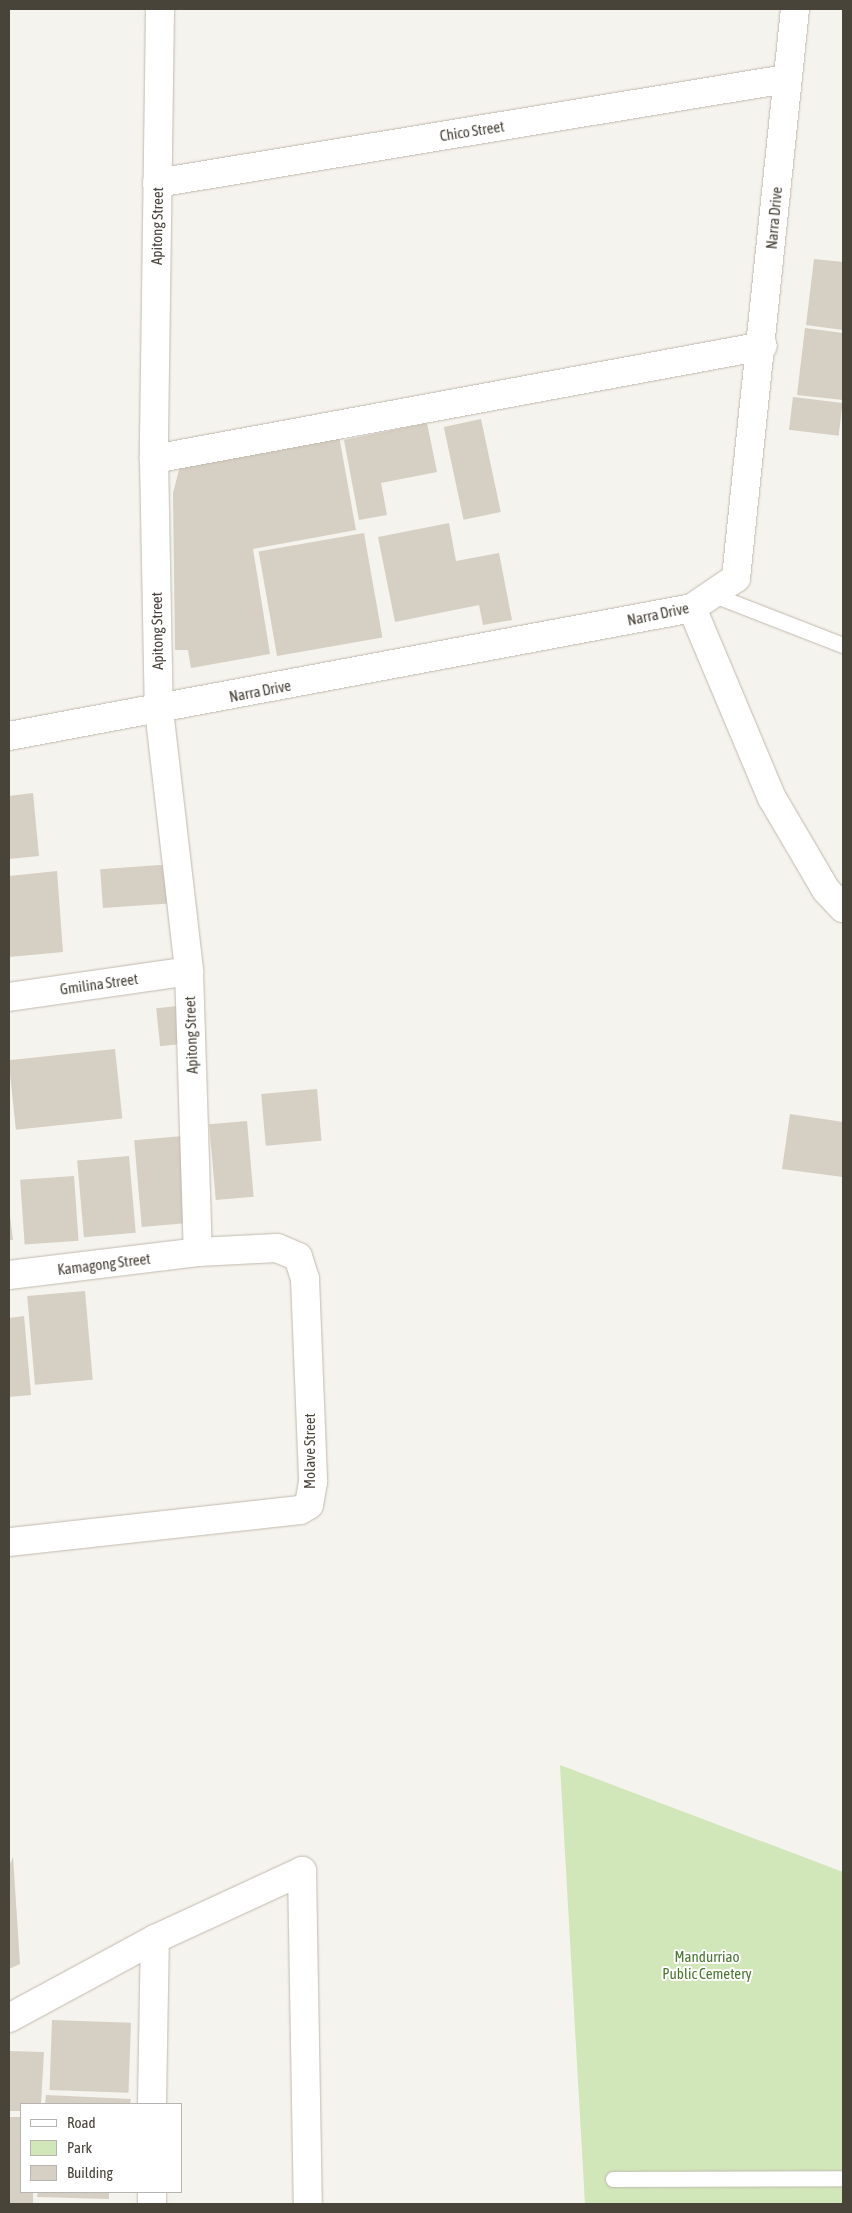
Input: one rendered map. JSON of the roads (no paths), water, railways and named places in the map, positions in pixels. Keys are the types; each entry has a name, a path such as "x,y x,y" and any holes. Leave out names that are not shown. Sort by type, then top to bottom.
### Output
{"street":[{"name":"Apitong Street","path":"160,9 154,459 159,710 189,971 198,1252"},
{"name":"Narra Drive","path":"9,736 159,710 703,602 736,578 763,346 786,79 795,9"},
{"name":"Chico Street","path":"158,184 786,79"},
{"path":"154,459 763,346"},
{"path":"703,602 772,798 826,890 843,908"},
{"name":"Gmilina Street","path":"9,998 189,971"},
{"name":"Molave Street","path":"9,1542 300,1510 309,1505 313,1482 305,1279 298,1257 277,1248 198,1252"},
{"name":"Kamagong Street","path":"9,1275 198,1252"},
{"path":"9,2018 155,1939 302,1871 308,2204"},
{"path":"152,2103 155,1939"}],"lane":[{"path":"703,602 843,645"},
{"path":"613,2179 843,2178"}],"park label":[{"name":"Mandurriao Public Cemetery","path":"707,1964"}]}
